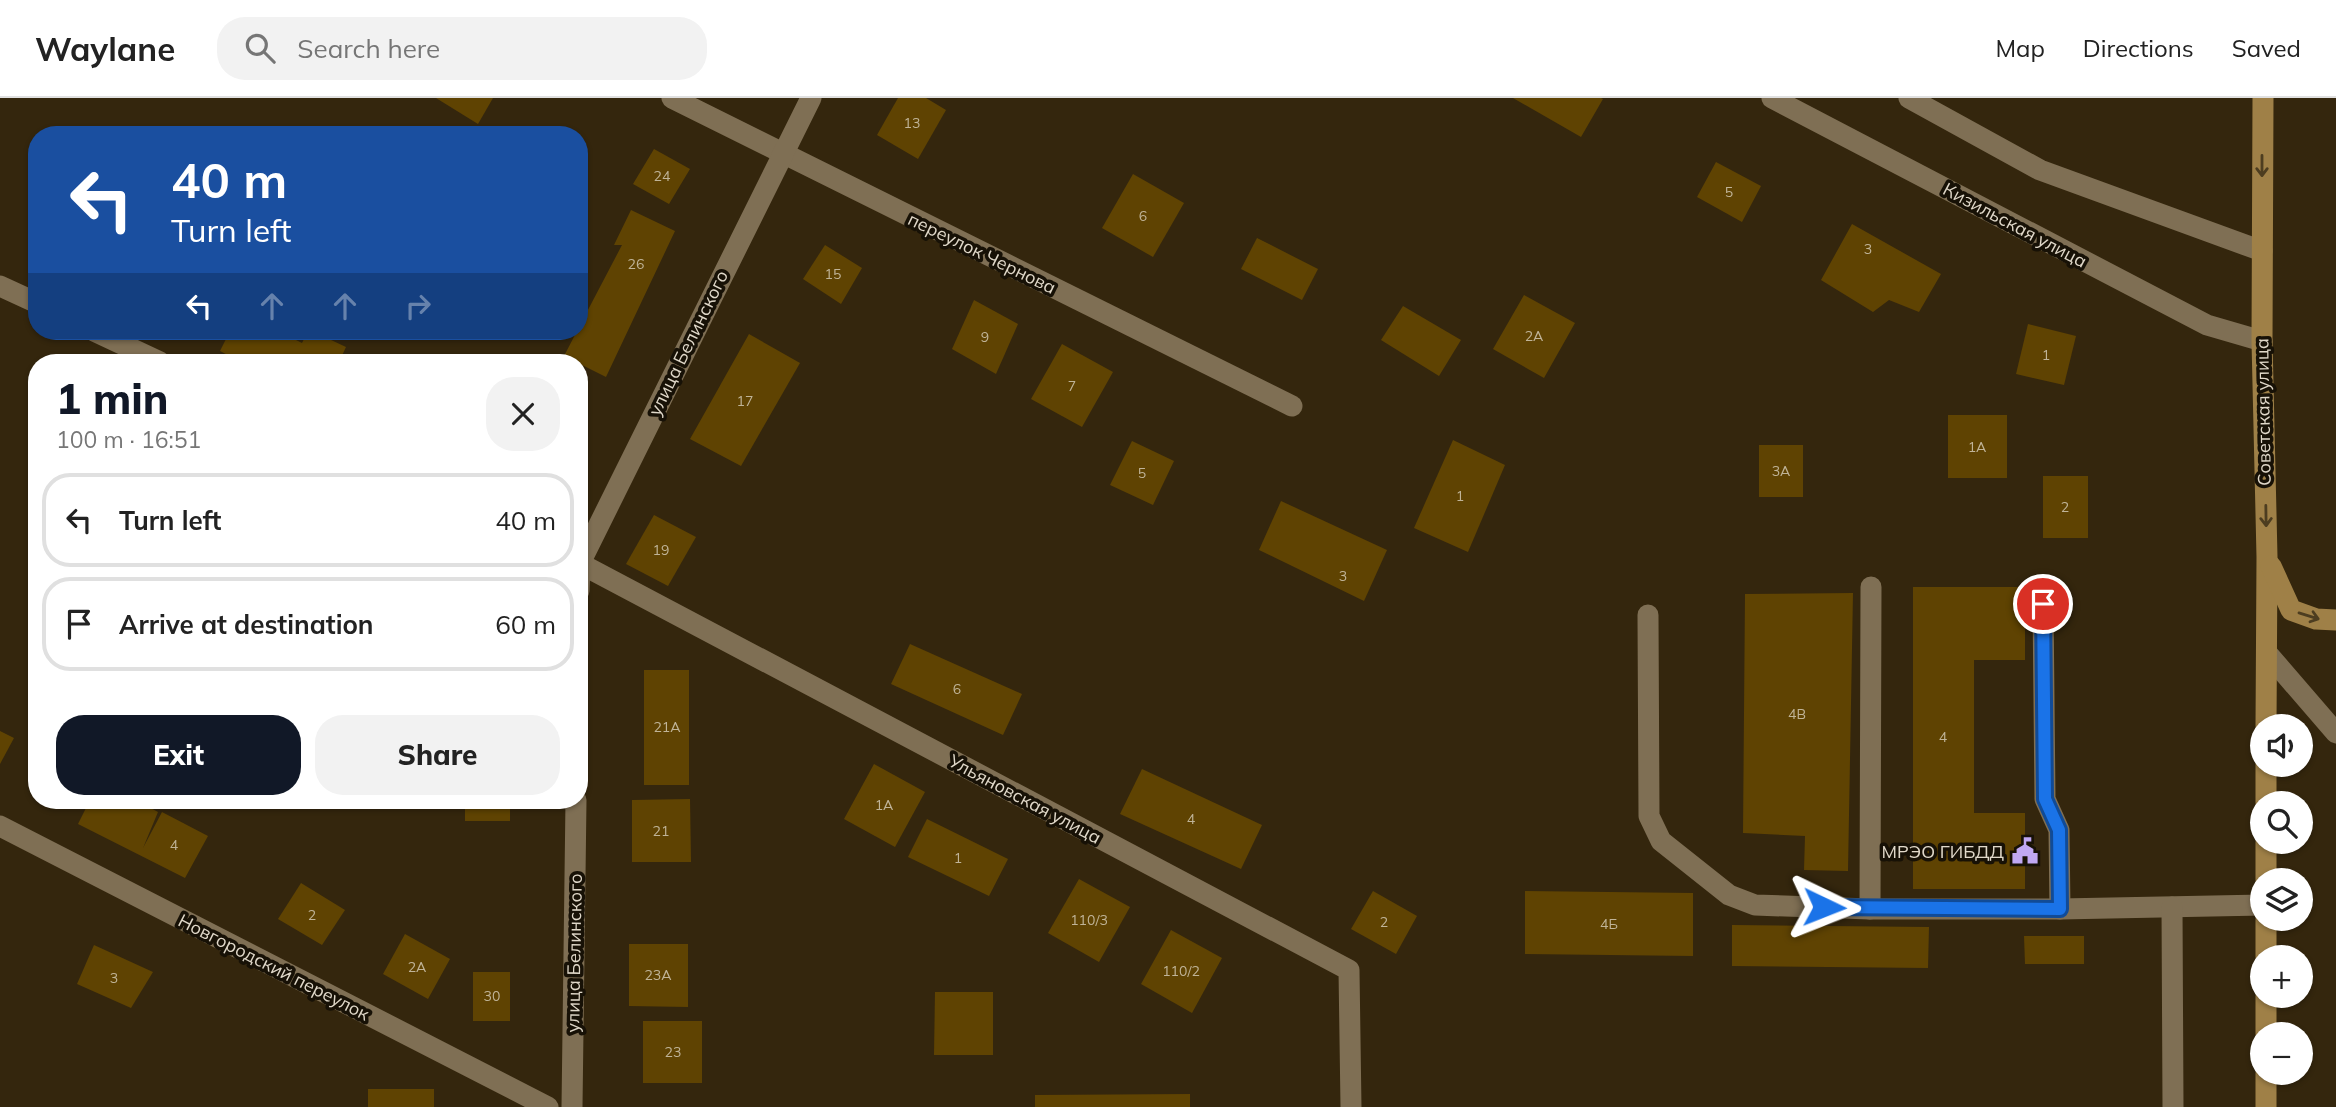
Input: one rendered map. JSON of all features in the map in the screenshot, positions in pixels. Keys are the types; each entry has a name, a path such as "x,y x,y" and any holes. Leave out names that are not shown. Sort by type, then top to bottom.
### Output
{"main road":[{"name":"Советская улица","path":"2263,98 2262,341 2267,557 2266,714"},
{"path":"2267,557 2291,610 2316,619 2336,620"},
{"path":"2266,1085 2266,1107"}],"street":[{"name":"переулок Чернова","path":"672,98 1293,406"},
{"name":"улица Белинского","path":"588,545 781,153 811,98"},
{"name":"Кизильская улица","path":"1772,98 2207,325 2262,341"},
{"path":"1909,98 2040,170 2262,251"},
{"path":"0,286 28,299"},
{"path":"113,340 143,354"},
{"name":"Ульяновская улица","path":"588,568 1349,970 1350,1107"},
{"path":"1870,909 1871,587"},
{"path":"2043,604 2045,799 2059,830 2060,909"},
{"path":"1648,615 1649,816 1661,841 1730,895 1755,905 1870,909 2250,905"},
{"path":"2266,653 2336,733"},
{"name":"улица Белинского","path":"572,1107 576,809"},
{"name":"Новгородский переулок","path":"0,826 548,1107"},
{"path":"2172,907 2173,1107"}],"building":[{"path":"436,98 493,98 478,124"},
{"path":"898,98 926,98 946,110 918,159 877,135"},
{"path":"1513,98 1601,98 1603,99 1581,137"},
{"path":"654,149 690,169 669,204 633,184"},
{"path":"1716,162 1761,186 1742,222 1697,197"},
{"path":"1133,174 1184,203 1153,257 1102,228"},
{"path":"631,210 675,231 606,377 588,368 588,354 565,354 572,340 588,340 588,310 622,245 614,245"},
{"path":"1852,224 1941,274 1919,312 1889,300 1873,312 1821,280"},
{"path":"1257,238 1318,269 1302,300 1241,269"},
{"path":"825,245 862,268 841,304 803,279"},
{"path":"1524,295 1575,323 1544,378 1493,349"},
{"path":"974,300 1018,324 996,374 952,349"},
{"path":"1403,306 1461,340 1439,376 1381,340"},
{"path":"2028,324 2076,336 2064,385 2016,374"},
{"path":"749,334 800,363 741,466 690,439"},
{"path":"226,340 296,340 302,343 304,340 331,340 346,347 343,354 226,354 220,351"},
{"path":"1062,344 1113,372 1082,427 1031,399"},
{"path":"1948,415 2007,415 2007,478 1948,478"},
{"path":"1453,440 1505,465 1468,552 1414,528"},
{"path":"1132,441 1174,461 1153,505 1110,485"},
{"path":"1759,445 1803,445 1803,497 1759,497"},
{"path":"2043,476 2088,476 2088,538 2043,538"},
{"path":"1281,501 1387,550 1364,601 1259,550"},
{"path":"654,515 696,537 668,586 626,564"},
{"path":"1913,587 2025,587 2025,660 1974,660 1974,813 2025,813 2025,889 1913,889"},
{"path":"1853,593 1848,871 1804,870 1805,836 1743,833 1745,594"},
{"path":"910,644 1022,694 1003,735 891,684"},
{"path":"644,670 689,670 689,785 644,785"},
{"path":"0,731 14,738 0,764"},
{"path":"874,764 925,792 895,847 844,819"},
{"path":"1142,769 1262,825 1241,869 1120,814"},
{"path":"690,799 691,862 632,862 632,800"},
{"path":"86,809 152,809 158,812 143,848 162,812 208,836 185,878 78,824"},
{"path":"465,809 510,809 510,821 465,821"},
{"path":"927,819 1008,859 989,896 908,857"},
{"path":"1079,879 1130,907 1099,962 1048,933"},
{"path":"301,883 345,910 322,945 278,919"},
{"path":"1373,891 1417,916 1396,954 1351,929"},
{"path":"1525,891 1693,893 1693,956 1525,954"},
{"path":"1732,925 1929,927 1928,968 1732,966"},
{"path":"1171,930 1222,958 1192,1013 1141,984"},
{"path":"405,934 450,959 428,999 383,974"},
{"path":"2024,936 2084,936 2084,964 2025,964"},
{"path":"629,944 688,944 688,1007 629,1006"},
{"path":"94,945 153,972 131,1008 77,984"},
{"path":"473,972 510,972 510,1021 473,1021"},
{"path":"935,992 993,992 993,1055 934,1055"},
{"path":"643,1021 702,1021 702,1083 643,1083"},
{"path":"368,1089 434,1089 434,1107 368,1107"},
{"path":"1190,1094 1190,1107 1035,1107 1035,1095"}],"place":[{"name":"МРЭО ГИБДД","path":"2025,851"}],"route":[{"path":"1824,907 2060,909 2059,830 2045,799 2043,604"}]}
